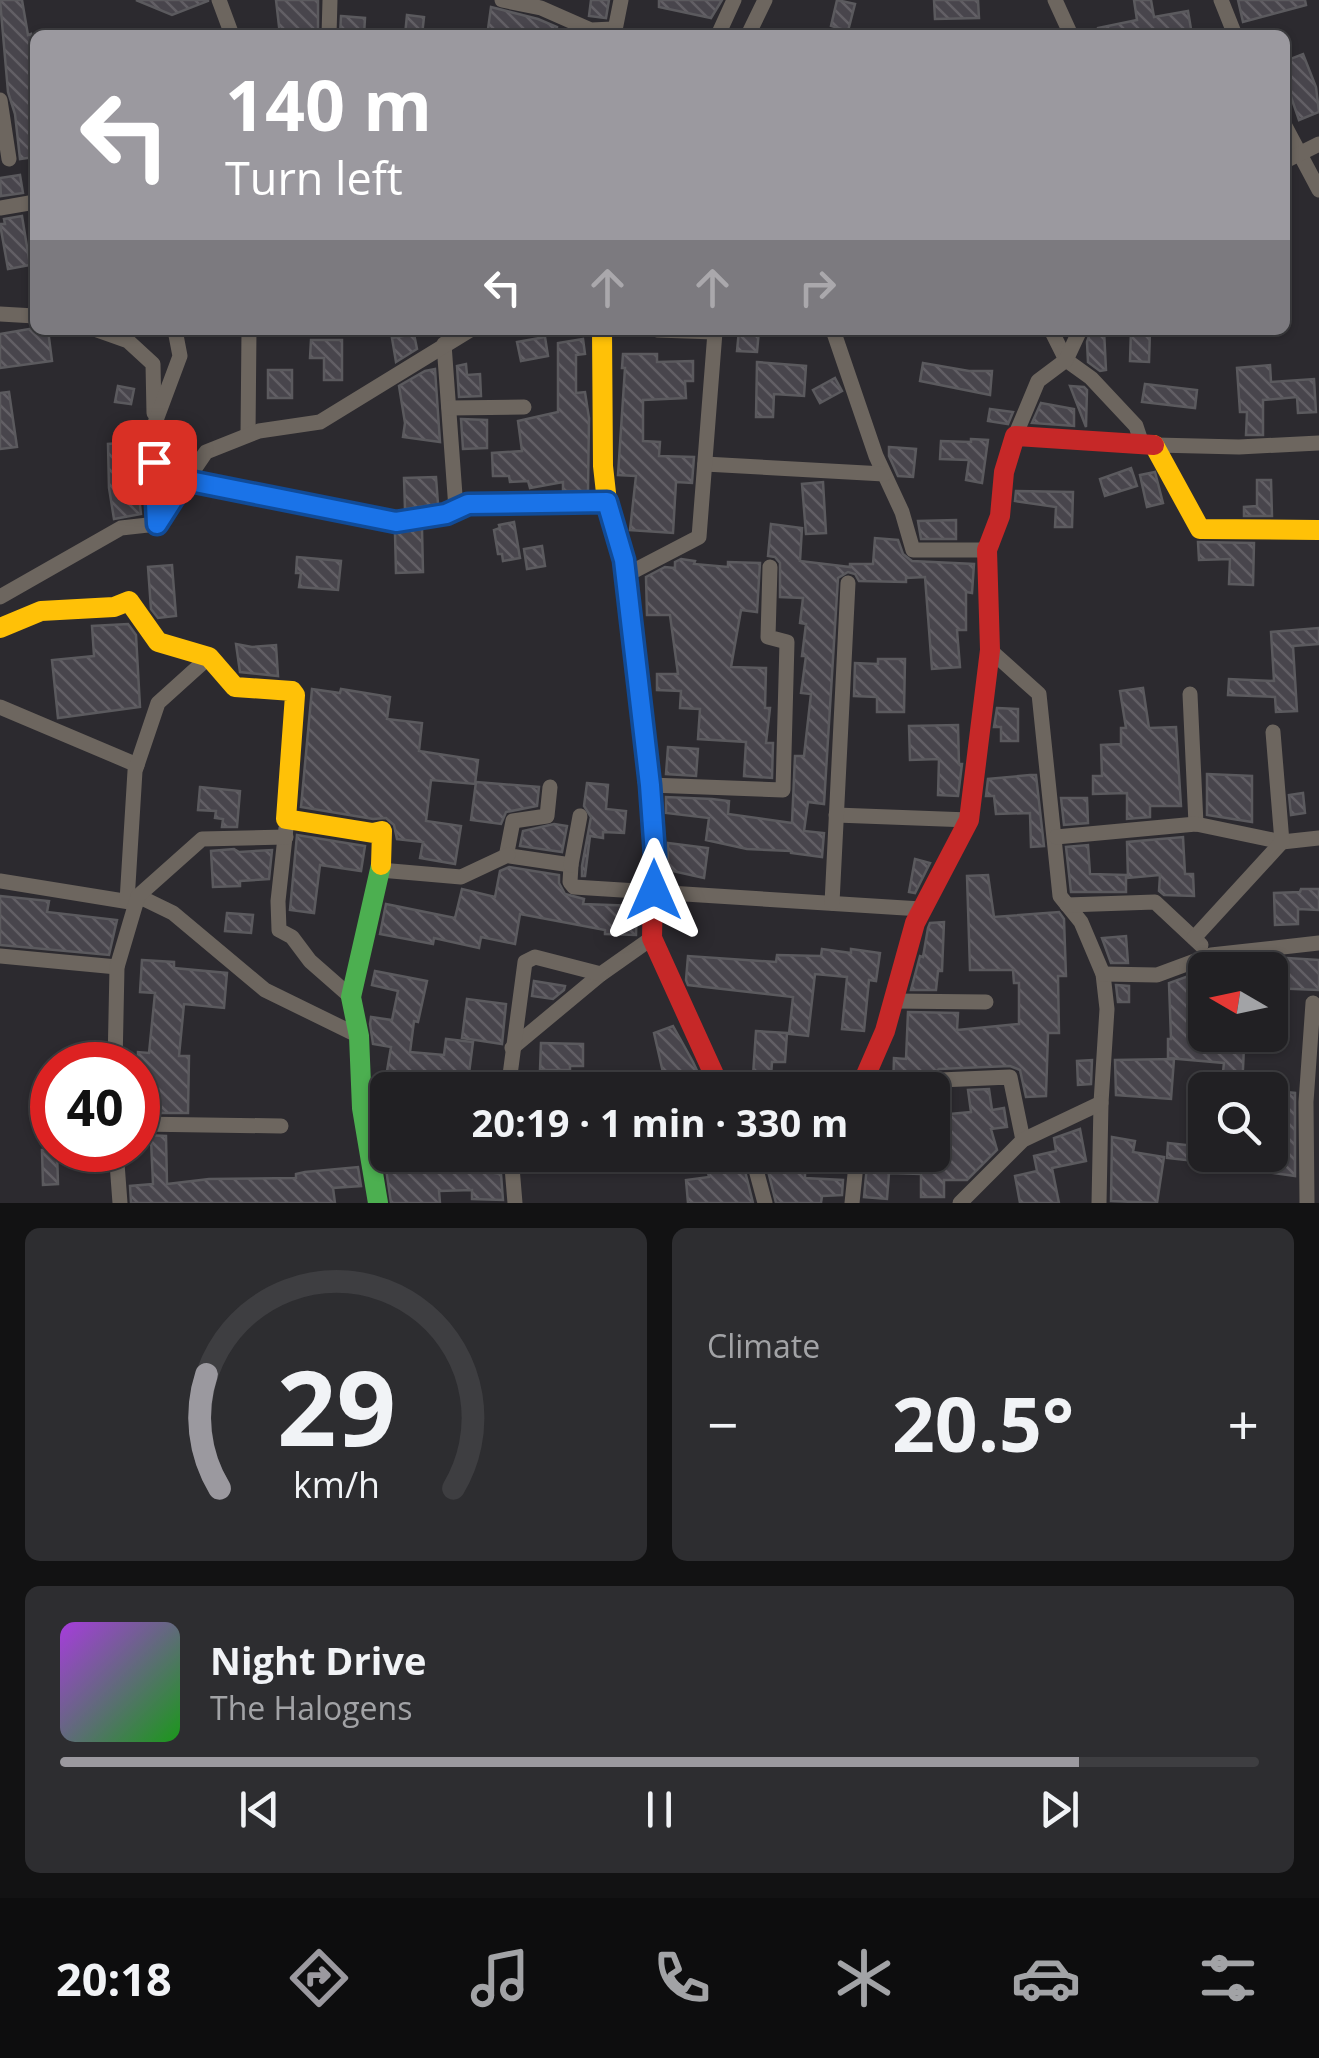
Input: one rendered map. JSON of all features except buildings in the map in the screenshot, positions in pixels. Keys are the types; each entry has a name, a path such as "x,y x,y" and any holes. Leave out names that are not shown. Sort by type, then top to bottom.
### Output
{"street":[{"path":"218,0 230,30"},
{"path":"328,30 330,0"},
{"path":"502,0 540,4 587,30"},
{"path":"615,30 620,0"},
{"path":"720,30 734,0"},
{"path":"750,30 764,0"},
{"path":"1056,0 1069,30"},
{"path":"1221,0 1232,30"},
{"path":"0,100 8,159"},
{"path":"1319,144 1293,158 1319,190"},
{"path":"0,208 30,203"},
{"path":"0,314 30,316"},
{"path":"111,335 128,341 153,364 154,424"},
{"path":"157,524 152,431 180,356 176,335"},
{"path":"248,435 249,335"},
{"path":"157,524 206,452 248,435 320,422 454,335"},
{"path":"454,335 449,408 456,509"},
{"path":"602,335 601,413 607,502 626,575 650,785 655,855 652,938 713,1072"},
{"path":"626,575 699,537 715,335"},
{"path":"835,335 913,550 987,550"},
{"path":"1053,335 1066,360 1091,378 1136,426 1200,528 1319,530"},
{"path":"867,1072 884,1032 920,910 969,820 990,650 987,550 1000,516 1004,472 1038,382 1066,360 1078,335"},
{"path":"449,408 524,407"},
{"path":"1015,436 1239,447 1319,443"},
{"path":"705,464 884,474"},
{"path":"185,480 396,522 468,504 607,502"},
{"path":"0,597 121,528 157,524"},
{"path":"650,785 783,790 787,642 768,637 770,566"},
{"path":"832,903 848,583"},
{"path":"0,628 41,611 114,607 129,601 158,642 208,657 235,687 287,688 294,695 279,930 292,936 310,961 351,997"},
{"path":"990,650 1039,694 1060,896 1081,922 1103,974 1108,1009 1099,1203"},
{"path":"115,1042 117,967 134,900 137,765 158,703 208,657"},
{"path":"1190,694 1196,824"},
{"path":"0,707 137,765"},
{"path":"1194,938 1282,842 1272,732"},
{"path":"508,856 513,821 546,817 550,787"},
{"path":"580,816 571,865 570,882 574,887 920,910"},
{"path":"836,816 969,820"},
{"path":"1056,837 1196,824 1282,842 1319,838"},
{"path":"134,900 202,839 286,828 373,834 382,831 386,842 351,997 378,1203"},
{"path":"380,870 461,877 508,856 571,865"},
{"path":"0,881 134,900 174,913 265,990 359,1036"},
{"path":"1067,905 1155,902 1210,952"},
{"path":"512,1048 601,974 652,938"},
{"path":"1231,952 1319,943"},
{"path":"0,956 117,967"},
{"path":"510,1072 526,962 535,957 601,974"},
{"path":"1103,974 1157,976 1188,964"},
{"path":"892,1002 986,1002"},
{"path":"1307,1203 1313,1167 1306,1102 1314,1003"},
{"path":"950,1080 1010,1077 1023,1140"},
{"path":"361,1087 370,1088"},
{"path":"960,1203 1023,1140 1101,1103"},
{"path":"160,1124 282,1126"},
{"path":"118,1172 120,1203"},
{"path":"513,1172 515,1203"},
{"path":"757,1172 765,1203"},
{"path":"852,1203 855,1172"}],"traffic: fast":[{"path":"378,1203 362,1108 359,1036 351,997 381,865"}],"traffic: slow":[{"path":"602,335 603,466 607,502 625,560 654,842"},
{"path":"1154,445 1200,529 1319,530"},
{"path":"0,628 41,611 114,607 129,601 158,642 209,657 235,687 292,691 295,695 286,819 373,833 382,831 381,865"}],"traffic: jam":[{"path":"867,1072 885,1031 915,923 969,820 990,650 987,550 1000,516 1004,472 1015,436 1154,445"},
{"path":"654,842 652,938 713,1072"}],"route":[{"path":"154,462 157,524 185,480 396,522 446,514 468,504 607,502 624,560 650,785 654,890"}]}
